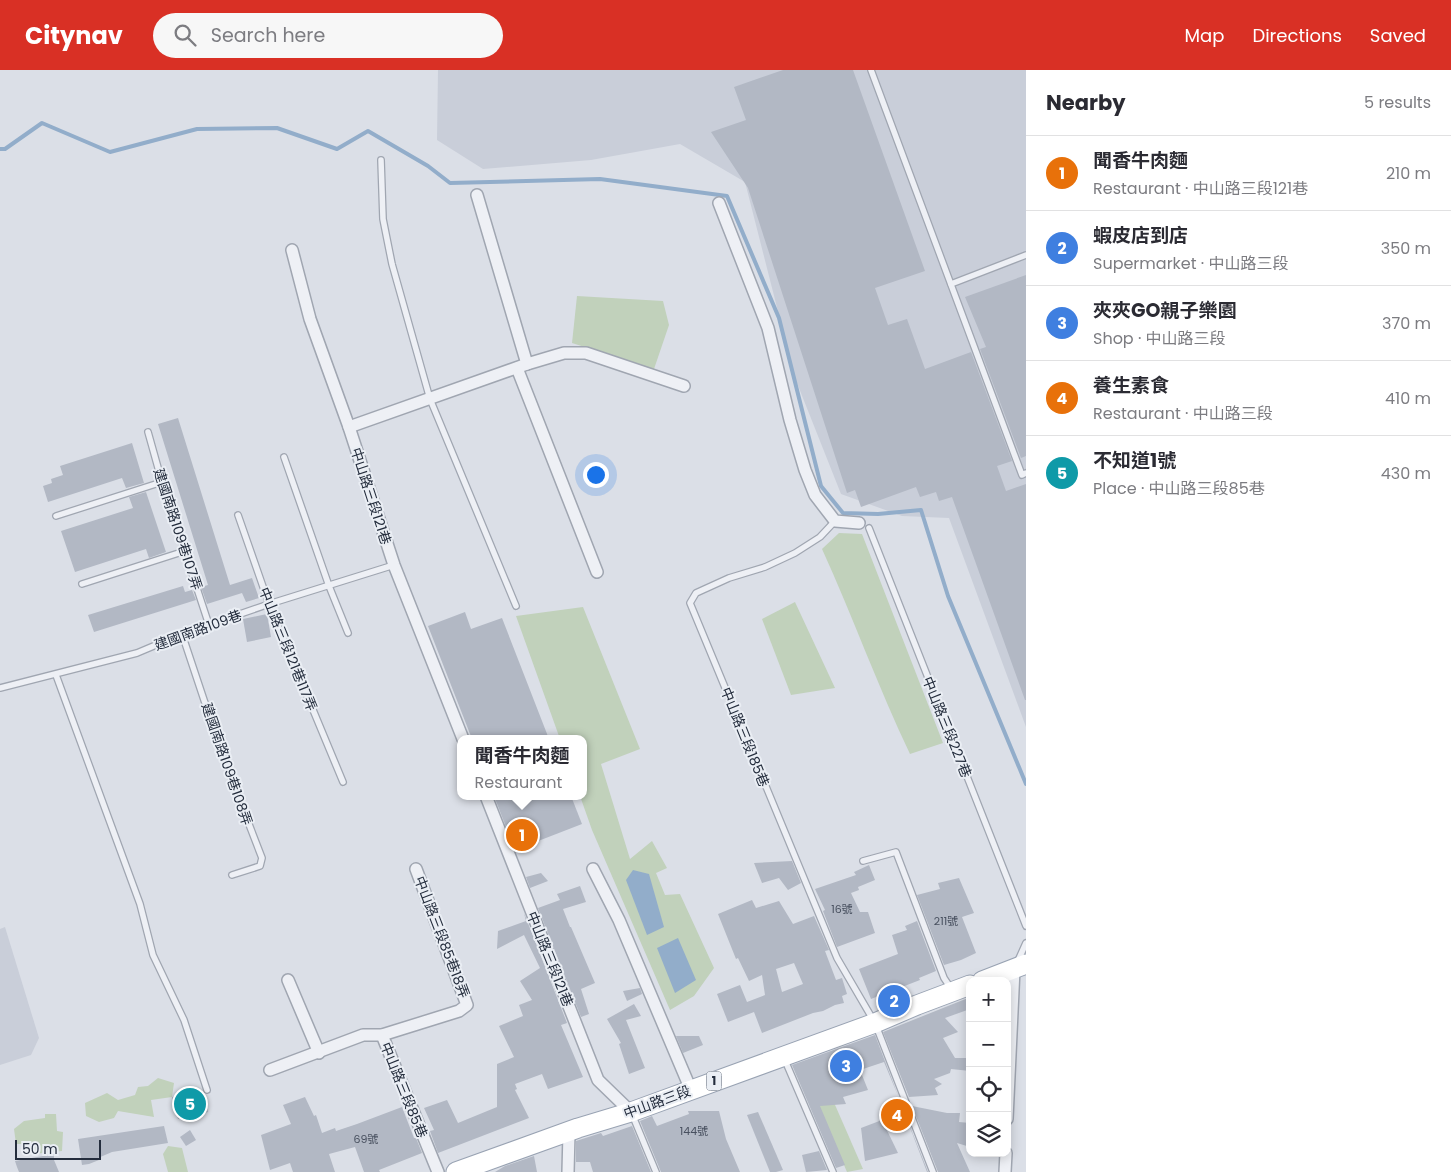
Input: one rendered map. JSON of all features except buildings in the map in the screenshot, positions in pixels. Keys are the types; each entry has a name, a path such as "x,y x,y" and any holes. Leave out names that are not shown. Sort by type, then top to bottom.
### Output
{"main road":[{"path":"993,977 1020,967"},
{"name":"中山路三段","path":"456,1172 569,1133 578,1128 631,1112 876,1022 961,988"}],"street":[{"path":"477,195 522,366 597,572"},
{"path":"719,203 768,328 790,420 805,470 815,495 835,522 864,525"},
{"name":"中山路三段121巷","path":"292,250 310,318 349,427 394,565 461,735"},
{"path":"349,427 564,353 586,353 684,386"},
{"name":"中山路三段121巷","path":"488,800 598,1080 631,1112"},
{"name":"中山路三段85巷18弄","path":"382,1035 459,1011 467,1005 416,869"},
{"path":"593,869 619,920 691,1090"},
{"path":"1008,1112 1020,967"},
{"path":"288,980 319,1053"},
{"name":"中山路三段85巷","path":"270,1070 363,1035 382,1035 438,1172"},
{"path":"568,1172 569,1133"},
{"path":"1005,1172 1006,1157"}],"lane":[{"path":"872,70 1022,475 1026,473"},
{"path":"381,160 383,219 392,264 430,399 516,606"},
{"path":"951,284 1026,256"},
{"name":"建國南路109巷107弄","path":"148,432 162,482 209,625"},
{"path":"284,457 329,586 348,633"},
{"path":"56,516 162,482"},
{"name":"中山路三段121巷117弄","path":"238,515 269,604 342,782"},
{"name":"中山路三段185巷","path":"835,522 820,537 795,554 729,578 696,593 690,603 837,958 876,1022"},
{"name":"中山路三段227巷","path":"864,525 1026,926"},
{"path":"82,584 185,551"},
{"name":"建國南路109巷","path":"0,688 137,653 182,634 269,604 394,565"},
{"name":"建國南路109巷108弄","path":"182,634 223,757 262,858 260,866 232,875"},
{"path":"56,675 140,904 153,955 184,1020 207,1090"},
{"path":"864,861 896,852 944,978 961,988"},
{"path":"1020,967 1026,943"},
{"path":"876,1022 933,1172"},
{"path":"783,1056 833,1172"},
{"path":"631,1112 656,1172"}],"shaded area":[{"path":"438,70 1026,70 1026,727 949,518 902,516 841,494 795,378 745,182 680,144 591,160 483,169 437,140"},
{"path":"5,927 39,1038 31,1055 0,1065 0,929"}],"green space":[{"path":"577,296 663,301 669,325 654,369 572,343"},
{"path":"839,533 862,534 943,743 910,754 822,549"},
{"path":"795,602 835,688 791,695 762,619"},
{"path":"583,607 640,749 601,764 630,859 652,841 667,868 656,873 665,895 680,894 714,968 694,996 670,1010 592,830 581,800 587,800 587,735 559,735 516,616"},
{"path":"815,1059 863,1169 847,1172 801,1065"},
{"path":"158,1078 174,1083 172,1097 151,1100 154,1117 118,1111 114,1118 99,1122 86,1116 85,1103 107,1093 118,1100 135,1095 138,1087 148,1086"},
{"path":"45,1114 56,1114 57,1131 63,1132 62,1151 34,1154 31,1147 22,1147 21,1144 16,1144 14,1129 24,1121 45,1118"},
{"path":"168,1146 182,1148 188,1172 168,1172 163,1154"}],"water":[{"path":"633,870 649,874 664,927 647,935 626,880"},
{"path":"678,938 696,980 675,993 657,948"}],"waterway":[{"path":"0,149 5,149 42,123 110,152 197,129 277,128 337,149 368,131 428,166 450,183 600,179 727,196 779,318 821,486 843,513 878,514 921,510 948,596 1026,784"}],"place":[{"name":"聞香牛肉麵","path":"522,835"},
{"name":"蝦皮店到店","path":"894,1001"},
{"name":"夾夾GO親子樂園","path":"846,1066"},
{"name":"不知道1號","path":"190,1104"},
{"name":"養生素食","path":"897,1115"}]}
